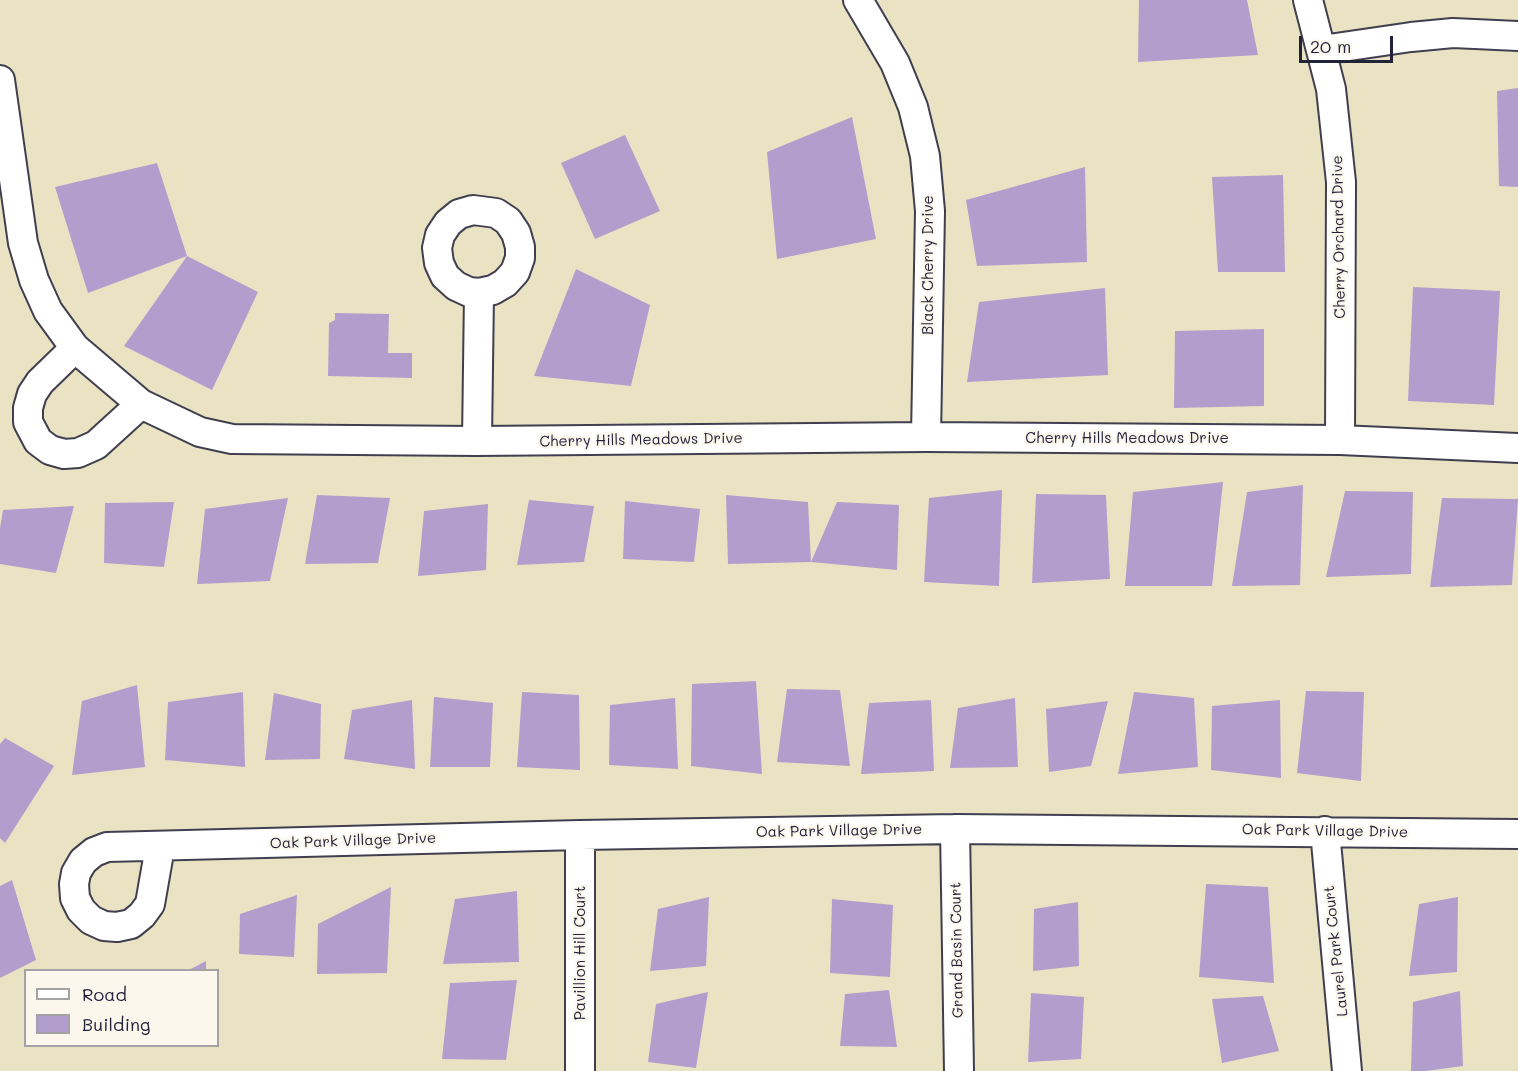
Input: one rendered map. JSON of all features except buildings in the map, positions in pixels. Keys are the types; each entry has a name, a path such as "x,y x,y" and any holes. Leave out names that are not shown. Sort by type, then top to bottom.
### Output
{"street":[{"name":"Black Cherry Drive","path":"858,0 895,63 913,107 925,156 930,211 926,437"},
{"name":"Cherry Orchard Drive","path":"1308,0 1330,89 1341,182 1340,440"},
{"path":"1322,50 1411,36 1443,34 1518,36"},
{"name":"Cherry Hills Meadows Drive","path":"0,80 22,243 34,280 48,311 75,348 141,404 200,432 231,439 477,441 926,437 1340,440 1518,448"},
{"path":"477,441 479,293"},
{"path":"75,348 40,382 32,394 28,408 28,422 38,441 50,450 64,454 78,453 96,445 141,404"},
{"name":"Oak Park Village Drive","path":"160,847 580,835 955,829 1518,834"},
{"name":"Grand Basin Court","path":"955,829 959,1071"},
{"name":"Laurel Park Court","path":"1324,831 1347,1071"},
{"name":"Pavillion Hill Court","path":"580,835 580,1071"}]}
